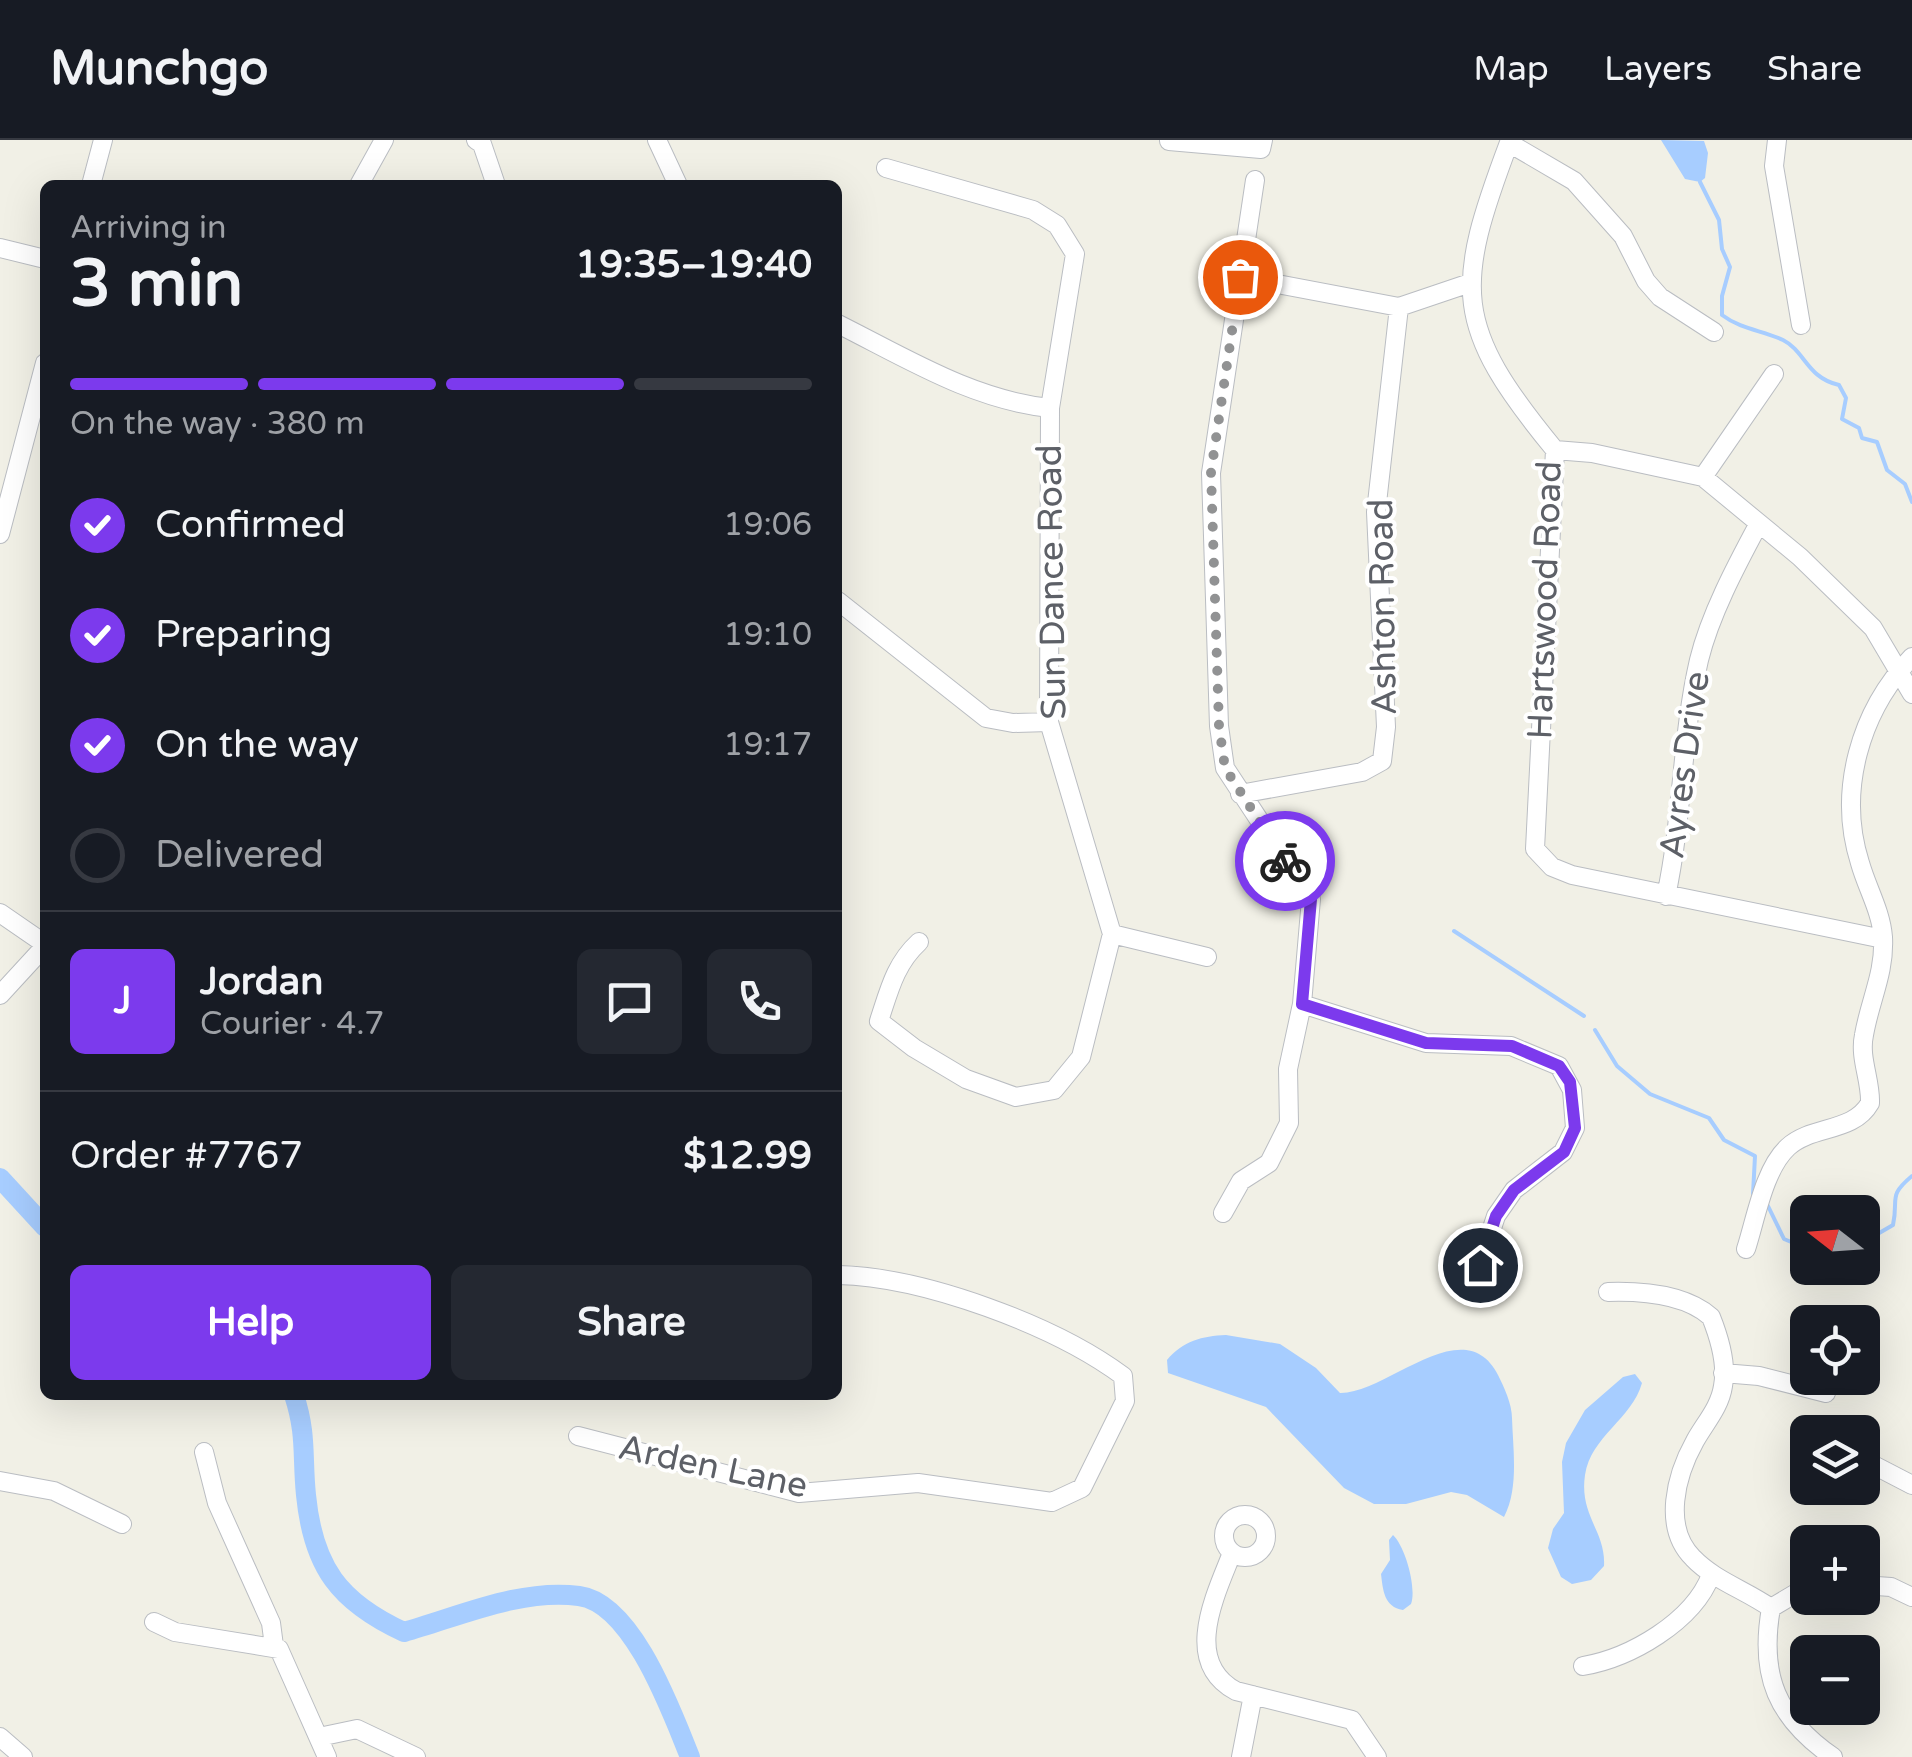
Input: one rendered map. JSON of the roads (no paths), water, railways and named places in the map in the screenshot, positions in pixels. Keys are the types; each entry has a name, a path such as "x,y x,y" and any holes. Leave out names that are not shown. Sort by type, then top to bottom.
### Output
{"street":[{"path":"92,180 103,140"},
{"path":"362,180 384,140"},
{"path":"476,140 482,144 494,180"},
{"path":"657,140 676,180"},
{"path":"1778,140 1774,166 1801,325"},
{"path":"1170,141 1262,144"},
{"path":"1510,142 1574,181 1623,236 1646,280 1660,297 1714,332"},
{"name":"Hartswood Road","path":"1510,142 1474,240 1470,282 1483,349 1508,392 1555,450 1535,849 1552,868 1666,896"},
{"name":"Sun Dance Road","path":"886,168 1033,210 1057,226 1075,254 1050,408 1049,722 1112,934"},
{"path":"1223,1213 1241,1181 1269,1163 1289,1124 1288,1069 1302,1004 1311,899 1225,768 1219,726 1211,472 1254,180"},
{"path":"0,248 40,258"},
{"path":"1240,277 1399,307 1470,282"},
{"name":"Ashton Road","path":"1240,794 1362,772 1382,760 1386,727 1376,512 1399,307"},
{"path":"842,326 960,385 1012,404 1050,408"},
{"path":"1703,477 1774,374"},
{"path":"0,534 39,410"},
{"path":"1555,450 1703,477 1800,557 1872,628 1905,664 1912,694"},
{"name":"Ayres Drive","path":"1666,896 1675,854 1688,723 1700,655 1758,525"},
{"path":"842,604 986,718 1013,723 1049,722"},
{"path":"1746,1248 1771,1171 1786,1149 1803,1136 1858,1118 1870,1103 1863,1038 1884,966 1883,939 1882,923 1859,861 1850,811 1852,766 1867,727 1905,664"},
{"path":"1666,896 1883,939"},
{"path":"0,914 40,942"},
{"path":"919,942 899,964 879,1021 914,1048 966,1079 1016,1097 1054,1090 1081,1057 1112,934 1206,957"},
{"path":"0,995 40,951"},
{"path":"1302,1004 1426,1043 1512,1046 1559,1066 1570,1082 1575,1128 1564,1152 1514,1190 1496,1216 1480,1265"},
{"name":"Arden Lane","path":"578,1436 799,1493 918,1483 1052,1502 1082,1488 1125,1401 1123,1376 1094,1355 964,1299 864,1276 842,1276"},
{"path":"1608,1292 1656,1295 1702,1309 1711,1317 1724,1387 1682,1471 1674,1513 1685,1548 1711,1575 1741,1587 1771,1608"},
{"path":"1723,1374 1758,1376 1790,1384"},
{"path":"204,1452 221,1514 271,1622 274,1646 286,1662 327,1757"},
{"path":"1880,1468 1912,1485"},
{"path":"0,1480 54,1491 122,1524"},
{"path":"1232,1554 1206,1620 1208,1653 1220,1682 1253,1695 1352,1720 1377,1757"},
{"path":"1583,1666 1613,1661 1638,1648 1692,1606 1711,1575"},
{"path":"1880,1586 1912,1597"},
{"path":"1790,1597 1771,1608 1765,1640 1768,1676 1810,1751 1833,1757"},
{"path":"154,1622 184,1634 274,1646"},
{"path":"1241,1757 1253,1695"},
{"path":"318,1737 357,1729 416,1757"},
{"path":"0,1737 23,1757"}],"water":[{"path":"1661,140 1704,141 1708,153 1705,178 1700,182 1685,179"},
{"path":"1226,1335 1280,1344 1316,1368 1340,1393 1359,1390 1445,1352 1466,1350 1483,1357 1498,1375 1512,1413 1513,1481 1504,1517 1467,1495 1451,1492 1406,1504 1374,1504 1344,1488 1266,1407 1168,1373 1167,1360 1186,1344"},
{"path":"1635,1374 1642,1383 1637,1396 1595,1449 1585,1475 1586,1502 1601,1543 1604,1566 1591,1580 1572,1584 1561,1577 1548,1548 1553,1529 1564,1513 1562,1462 1566,1443 1585,1410 1623,1377"},
{"path":"1393,1535 1402,1548 1411,1578 1411,1604 1403,1610 1388,1602 1381,1574 1390,1560 1389,1540"}],"waterway":[{"path":"1700,182 1719,220 1722,249 1730,267 1722,296 1722,315 1783,340 1820,377 1839,385 1846,398 1842,419 1859,428 1862,438 1877,442 1887,470 1905,484 1912,502"},
{"path":"1454,931 1584,1016"},
{"path":"1595,1030 1617,1066 1650,1094 1709,1118 1724,1140 1755,1156 1753,1194"},
{"path":"1880,1233 1893,1225 1897,1194 1912,1176"},
{"path":"0,1178 40,1222"},
{"path":"1768,1206 1784,1239 1790,1242"},
{"path":"295,1400 315,1543 333,1579 346,1594 404,1632 490,1605 535,1596 579,1596 599,1603 617,1618 648,1663 690,1757"}]}
